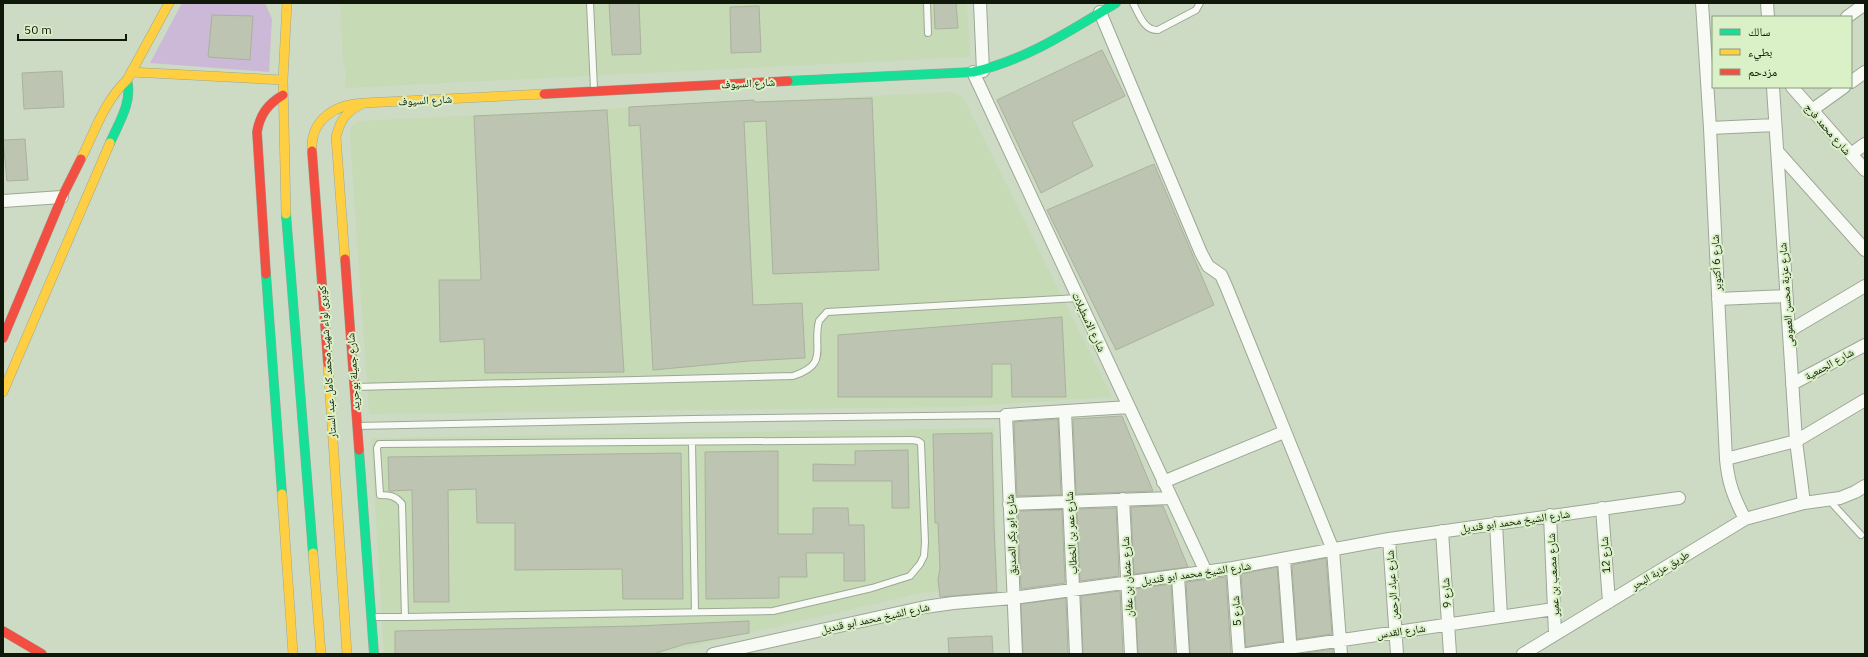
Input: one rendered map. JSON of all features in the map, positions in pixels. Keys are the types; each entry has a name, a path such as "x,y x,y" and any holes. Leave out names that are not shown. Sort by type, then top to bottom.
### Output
{"main road":[{"path":"3,338 62,196 110,100 129,76 169,3"},
{"path":"287,3 283,80 286,213 294,333 321,654"},
{"name":"شارع السيوف","path":"364,103 978,72 1006,64 1035,50 1116,3"},
{"path":"278,9 286,27"},
{"path":"129,76 283,80"},
{"path":"3,392 126,106 129,97 129,76"},
{"path":"283,94 270,102 262,113 257,126 256,140 293,654"},
{"name":"كوبرى لواء شهيد محمد كامل عبد الستار","path":"347,654 325,318 312,148 314,135 319,123 327,113 338,106 351,102 364,103"},
{"name":"شارع جميلة بوحريد","path":"364,103 353,107 344,115 338,125 336,137 374,654"},
{"path":"3,631 42,654"}],"street":[{"path":"978,72 980,3"},
{"name":"شارع 6 أكتوبر","path":"1702,3 1710,128 1726,459 1728,478 1733,495 1745,519"},
{"path":"1848,16 1865,4"},
{"path":"1100,12 1201,253 1208,266 1220,275 1226,286 1333,550 1341,654"},
{"name":"شارع الاسطبلات","path":"978,72 1078,298 1206,572"},
{"path":"1852,81 1865,72"},
{"name":"شارع عزبة محسن العمومى","path":"1773,88 1796,441 1804,503"},
{"name":"شارع محمد فرج","path":"1793,88 1865,170"},
{"path":"1812,110 1843,88"},
{"path":"1710,128 1775,125"},
{"path":"1851,154 1865,144"},
{"path":"1777,151 1865,250"},
{"path":"3,201 62,196"},
{"path":"1789,331 1865,286"},
{"path":"1718,299 1786,296"},
{"name":"شارع الجمعية","path":"1792,384 1865,345"},
{"path":"1726,459 1796,441 1865,400"},
{"path":"1006,416 1129,407"},
{"name":"شارع عمر بن الخطاب","path":"1065,411 1076,654"},
{"name":"شارع ابو بكر الصديق","path":"1006,416 1016,654"},
{"path":"1163,482 1284,432"},
{"name":"طريق عزبة البحر","path":"1523,654 1745,519 1804,503 1847,496 1865,486"},
{"path":"1009,504 1171,498"},
{"name":"شارع الشيخ محمد ابو قنديل","path":"714,654 899,612 953,603 1013,598 1206,572 1284,560 1389,539 1550,515 1679,498"},
{"name":"شارع عثمان بن عفان","path":"1123,499 1131,654"},
{"name":"شارع 12","path":"1602,508 1609,602"},
{"name":"شارع مصعب بن عمير","path":"1550,515 1555,634"},
{"path":"1496,523 1501,617"},
{"name":"شارع 9","path":"1442,531 1450,654"},
{"name":"شارع عباد الرحمن","path":"1389,539 1397,654"},
{"path":"1284,560 1290,651"},
{"name":"شارع 5","path":"1233,568 1239,654"},
{"path":"1178,576 1183,654"},
{"name":"شارع القدس","path":"1247,654 1290,651 1340,640 1554,609"}],"lane":[{"path":"590,3 594,91"},
{"path":"927,3 928,33"},
{"path":"1133,3 1146,24 1154,30 1163,28 1196,10 1200,3"},
{"path":"354,387 793,376 809,369 815,361 818,354 819,321 827,312 1078,298"},
{"path":"357,426 684,419 1006,416"},
{"path":"371,617 405,617 772,611 872,588 910,576 915,571 924,556 926,542 922,447 918,441 378,445 380,495 390,495 398,498 402,504 405,617"},
{"path":"692,442 695,612"},
{"path":"1829,500 1861,535"}],"shaded area":[{"path":"182,3 265,3 272,19 269,72 150,63"},
{"path":"340,3 967,3 970,57 345,88 346,73 343,62"},
{"path":"952,92 963,97 1112,397 954,407 369,414 350,138 351,127 358,121"},
{"path":"994,428 997,586 921,593 658,654 384,654 371,438"}],"building":[{"path":"609,3 639,3 641,54 612,55"},
{"path":"934,3 956,3 958,28 935,29"},
{"path":"759,6 761,52 731,53 730,7"},
{"path":"212,15 253,16 250,60 208,57"},
{"path":"1102,50 1125,96 1072,122 1093,166 1041,193 997,100"},
{"path":"62,71 64,107 24,109 22,73"},
{"path":"872,98 879,270 773,274 766,121 744,122 753,305 802,303 805,358 749,361 653,370 640,125 629,126 629,107 754,100 754,102"},
{"path":"607,110 624,372 485,373 484,339 440,342 439,280 481,280 474,116"},
{"path":"25,139 28,180 7,181 3,140"},
{"path":"1154,164 1214,305 1116,350 1047,210"},
{"path":"1062,317 1066,397 1012,397 1011,364 992,364 992,397 838,397 838,335"},
{"path":"1122,416 1153,491 1076,494 1073,419"},
{"path":"1058,419 1061,495 1017,496 1014,422"},
{"path":"992,433 997,592 940,597 938,579 940,569 938,523 935,523 933,434"},
{"path":"908,450 909,508 892,508 892,481 813,481 813,464 855,465 855,451"},
{"path":"778,451 778,534 813,534 813,508 848,508 849,525 864,525 865,581 844,581 844,553 806,553 807,577 779,577 779,598 706,599 705,452"},
{"path":"681,453 683,599 623,599 622,569 515,570 515,523 477,523 476,489 448,490 449,602 414,602 412,490 389,491 388,457"},
{"path":"1163,506 1188,567 1134,574 1131,507"},
{"path":"1116,508 1119,576 1080,581 1077,509"},
{"path":"1062,510 1065,583 1021,589 1018,511"},
{"path":"1326,558 1332,634 1297,639 1292,565"},
{"path":"1277,567 1283,641 1246,647 1241,574"},
{"path":"1226,577 1231,654 1190,654 1186,582"},
{"path":"1171,584 1175,654 1138,654 1135,589"},
{"path":"1120,591 1123,654 1083,654 1081,596"},
{"path":"1066,598 1068,654 1023,654 1021,604"},
{"path":"749,621 749,633 685,644 653,654 395,654 395,631 636,626"},
{"path":"992,636 993,654 949,654 948,638"},
{"path":"1333,649 1333,654 1299,654"}],"traffic: fast":[{"path":"788,81 973,72 1011,60 1047,44 1116,3"},
{"path":"110,143 124,113 128,96 127,80"},
{"path":"286,214 313,553"},
{"path":"266,274 282,494"},
{"path":"359,450 374,654"}],"traffic: slow":[{"path":"81,159 106,107 112,97 127,80 169,3"},
{"path":"286,214 283,80 287,3"},
{"path":"131,72 283,80"},
{"path":"345,259 336,137 342,121 349,112 364,103 544,94"},
{"path":"312,151 315,130 327,115 344,106 364,103"},
{"path":"3,392 110,143"},
{"path":"328,364 347,654"},
{"path":"282,494 293,654"},
{"path":"313,553 321,654"}],"traffic: jam":[{"path":"544,94 788,81"},
{"path":"266,274 257,132 260,120 266,110 273,102 283,95"},
{"path":"312,151 328,364"},
{"path":"3,338 62,197 81,159"},
{"path":"345,259 359,450"},
{"path":"3,631 42,654"}]}
